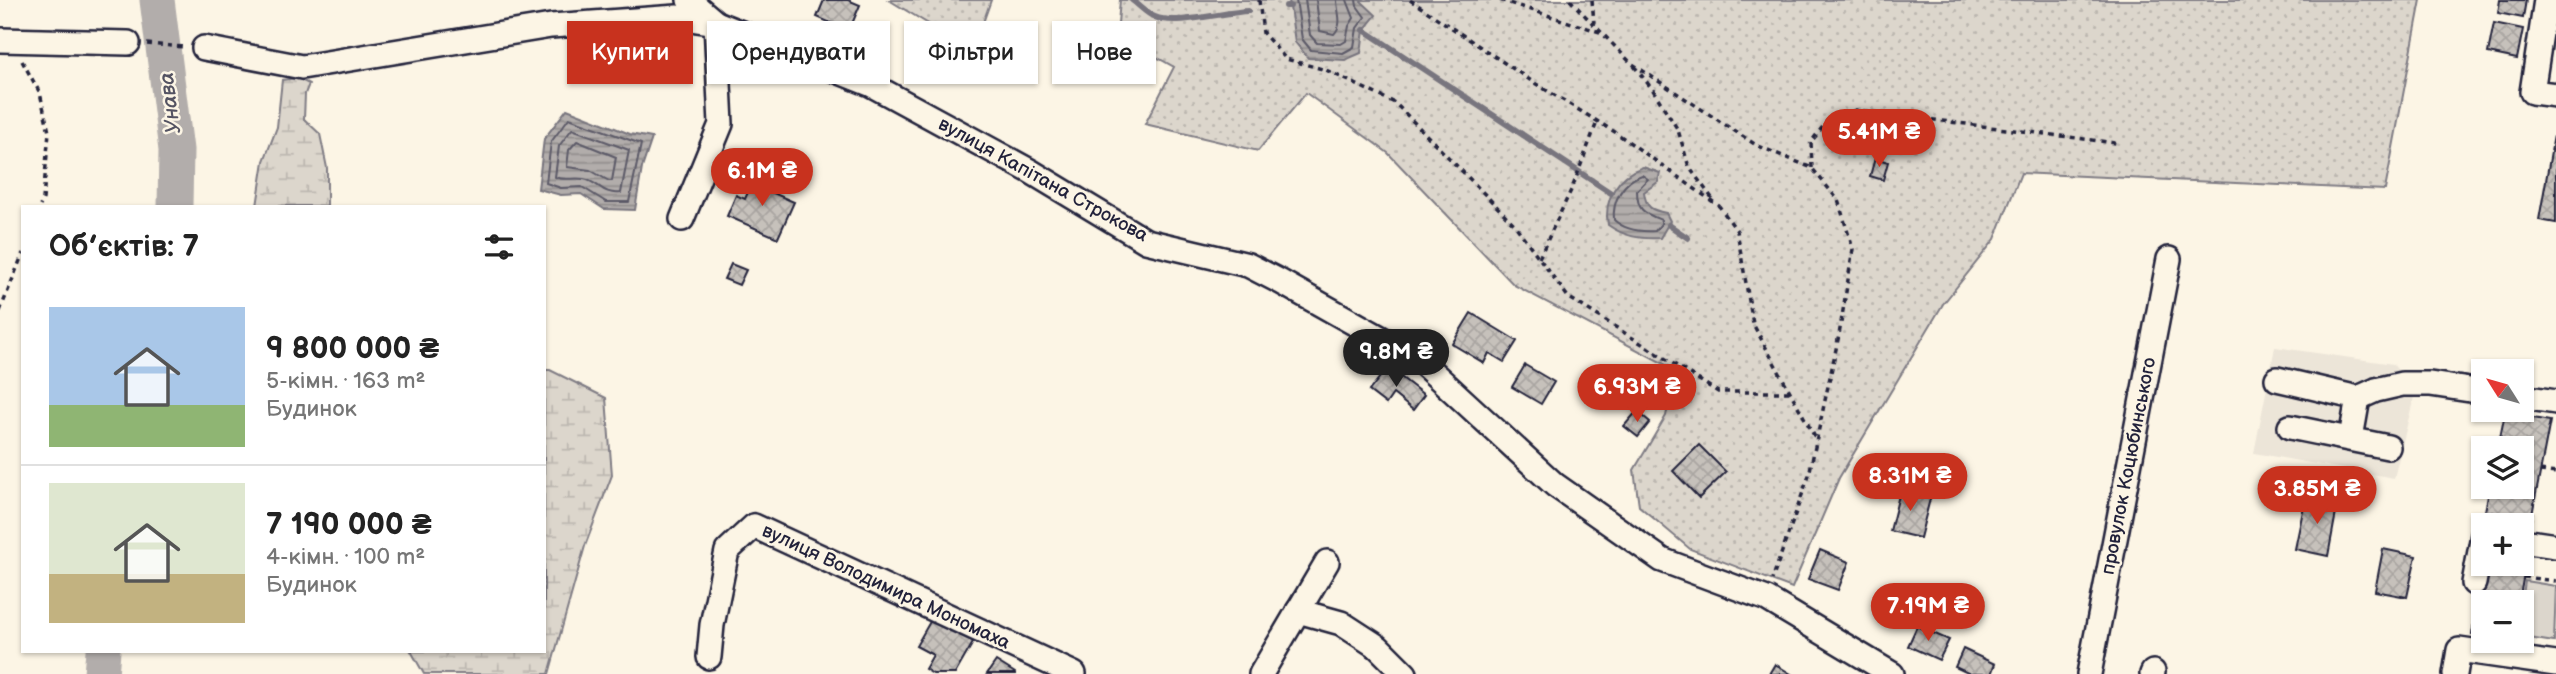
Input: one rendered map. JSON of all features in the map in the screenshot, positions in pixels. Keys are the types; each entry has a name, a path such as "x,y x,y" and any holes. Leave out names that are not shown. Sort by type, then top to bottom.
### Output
{"street":[{"path":"689,0 714,21"},
{"path":"2546,0 2532,92 2556,95"},
{"name":"вулиця Капітана Строкова","path":"204,48 302,67 551,26 677,17 707,22"},
{"path":"7,40 128,43"},
{"path":"682,219 721,124 719,84"},
{"name":"вулиця Капітана Строкова","path":"870,84 1030,171 1146,241 1248,265 1418,359 1555,485 1662,561 1768,599 1885,672"},
{"name":"провулок Коцюбинського","path":"2089,674 2169,259"},
{"path":"2277,379 2358,398 2376,390 2402,384 2430,384 2471,390"},
{"path":"2351,438 2358,398"},
{"path":"2534,399 2556,402"},
{"path":"2290,427 2388,447"},
{"name":"вулиця Володимира Мономаха","path":"709,657 712,625 727,551 754,526 1074,674"},
{"path":"2534,543 2556,547"},
{"path":"1261,674 1328,562"},
{"path":"2474,583 2475,576"},
{"path":"1298,611 1341,623 1378,647 1405,674"},
{"path":"2455,674 2459,650 2556,664"}],"path":[{"path":"1259,0 1263,33 1286,59 1326,70 1395,103 1514,224 1568,297 1718,392 1790,392"},
{"path":"1410,0 1597,121 1719,206"},
{"path":"1500,0 1602,33"},
{"path":"1570,0 1631,63 1653,90 1678,130 1689,167 1737,231 1753,324 1818,441"},
{"path":"1592,0 1594,25"},
{"path":"7,40 40,93 49,132 40,205"},
{"path":"128,43 204,48"},
{"path":"1631,63 1756,145 1812,168 1838,200 1853,249 1818,441 1768,599"},
{"path":"1812,168 1811,142 1828,120 1856,110 2116,143"},
{"path":"1539,258 1574,184 1597,121"},
{"path":"0,311 21,258"},
{"path":"2540,471 2556,473"},
{"path":"2523,576 2556,581"}],"shaded area":[{"path":"2275,347 2393,364 2415,393 2394,478 2254,453"}],"green space":[{"path":"889,0 991,0 984,21 924,21"},
{"path":"1120,0 2421,0 2385,190 2021,173 1995,239 1943,304 1839,478 1792,588 1690,549 1639,506 1634,470 1666,416 1676,370 1514,285 1388,153 1306,93 1258,151 1145,124 1174,67 1156,57 1156,21 1118,21"},
{"path":"297,78 309,84 305,94 304,119 320,134 327,168 327,205 257,205 264,161 277,127 282,80"},
{"path":"546,370 606,398 612,475 585,546 549,674 424,674 412,653 546,653"},
{"path":"2525,581 2556,586 2554,642 2534,639 2534,590 2524,590"}],"water":[{"path":"1289,0 1360,0 1376,15 1364,30 1361,53 1345,60 1308,58 1295,42"},
{"path":"567,109 630,134 652,138 642,168 635,210 604,209 581,194 561,195 538,189 544,139"},
{"path":"1643,167 1660,173 1658,182 1644,192 1648,205 1666,213 1670,221 1660,238 1633,236 1608,225 1608,206 1614,189 1626,176"}],"building":[{"path":"824,0 848,0 860,5 853,21 826,21 817,17"},
{"path":"2500,0 2526,0 2523,18 2498,13"},
{"path":"2494,23 2523,29 2517,59 2488,53"},
{"path":"2556,124 2556,223 2539,220"},
{"path":"1875,158 1888,162 1883,180 1870,176"},
{"path":"756,174 777,183 773,193 794,202 778,238 727,216 736,195 745,199"},
{"path":"731,264 746,270 739,285 724,279"},
{"path":"1471,313 1517,341 1504,362 1489,353 1484,363 1452,344"},
{"path":"1525,365 1554,382 1541,404 1512,387"},
{"path":"1388,367 1424,395 1413,410 1393,394 1386,404 1369,391"},
{"path":"1637,411 1650,422 1638,437 1624,426"},
{"path":"2534,418 2550,421 2532,513 2485,511 2487,499 2534,499 2534,436 2500,436 2503,422 2534,422"},
{"path":"1699,445 1726,472 1699,498 1673,471"},
{"path":"1901,487 1931,495 1920,538 1890,531"},
{"path":"2306,496 2338,502 2328,556 2295,549"},
{"path":"2383,549 2416,556 2407,597 2375,591"},
{"path":"1820,550 1849,562 1838,590 1808,579"},
{"path":"2481,576 2524,576 2521,590 2479,590"},
{"path":"932,618 974,641 955,674 933,674 925,669 933,655 916,646"},
{"path":"1917,626 1949,640 1939,660 1908,646"},
{"path":"1963,649 1995,664 1991,674 1970,674 1955,667"},
{"path":"996,661 1015,673 1015,674 987,674"},
{"path":"1775,664 1791,674 1769,674"}],"waterway":[{"name":"Унава","path":"157,0 176,150 175,205"},
{"path":"1132,0 1152,16 1164,19 1187,19 1248,11"},
{"path":"1364,30 1611,193"},
{"path":"1669,225 1688,238"},
{"name":"Унава","path":"101,674 103,653"}]}
